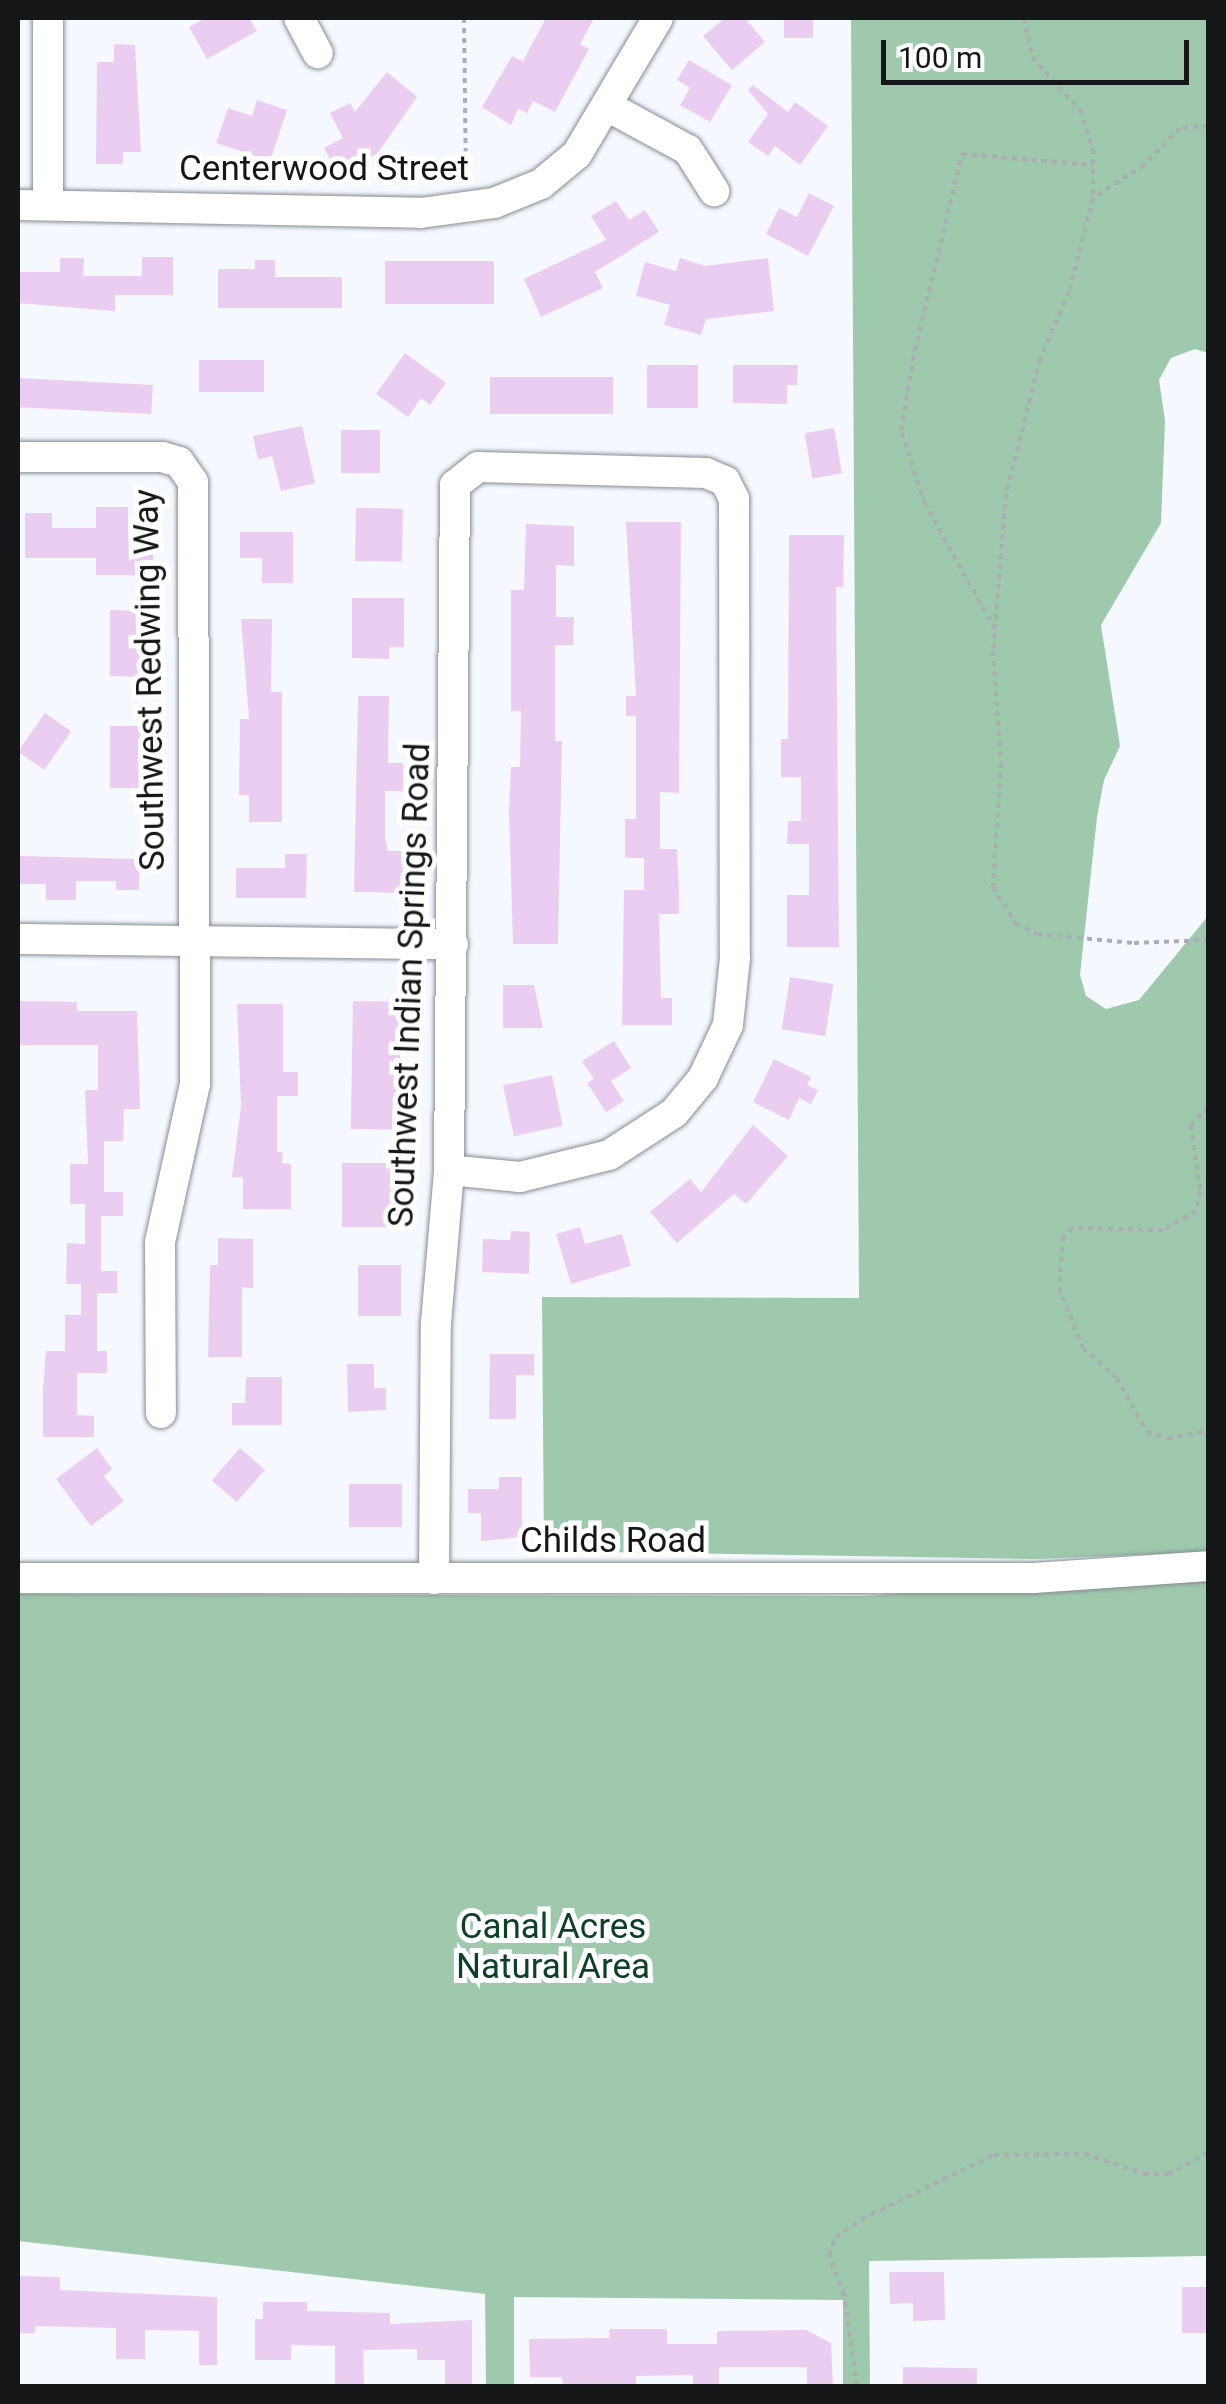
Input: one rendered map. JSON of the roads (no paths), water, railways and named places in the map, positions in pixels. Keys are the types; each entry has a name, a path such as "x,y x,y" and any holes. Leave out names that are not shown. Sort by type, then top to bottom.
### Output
{"street":[{"path":"32,205 48,18"},
{"path":"299,18 318,53"},
{"name":"Centerwood Street","path":"32,205 466,209 518,195 560,170 590,139 658,18"},
{"path":"607,106 688,150 714,191"},
{"name":"Southwest Redwing Way","path":"18,456 162,457 179,462 192,482 190,940"},
{"name":"Southwest Indian Springs Road","path":"434,1579 436,1324 450,1170 455,484 478,467 706,472 724,481 734,499 735,958 728,1025 714,1060 660,1125 609,1155 545,1174 450,1170"},
{"path":"18,939 453,944"},
{"path":"161,1413 160,1242 194,1102 190,940"},
{"name":"Childs Road","path":"18,1578 1034,1578 1208,1566"}],"park label":[{"name":"Canal Acres Natural Area","path":"553,1947"}]}
